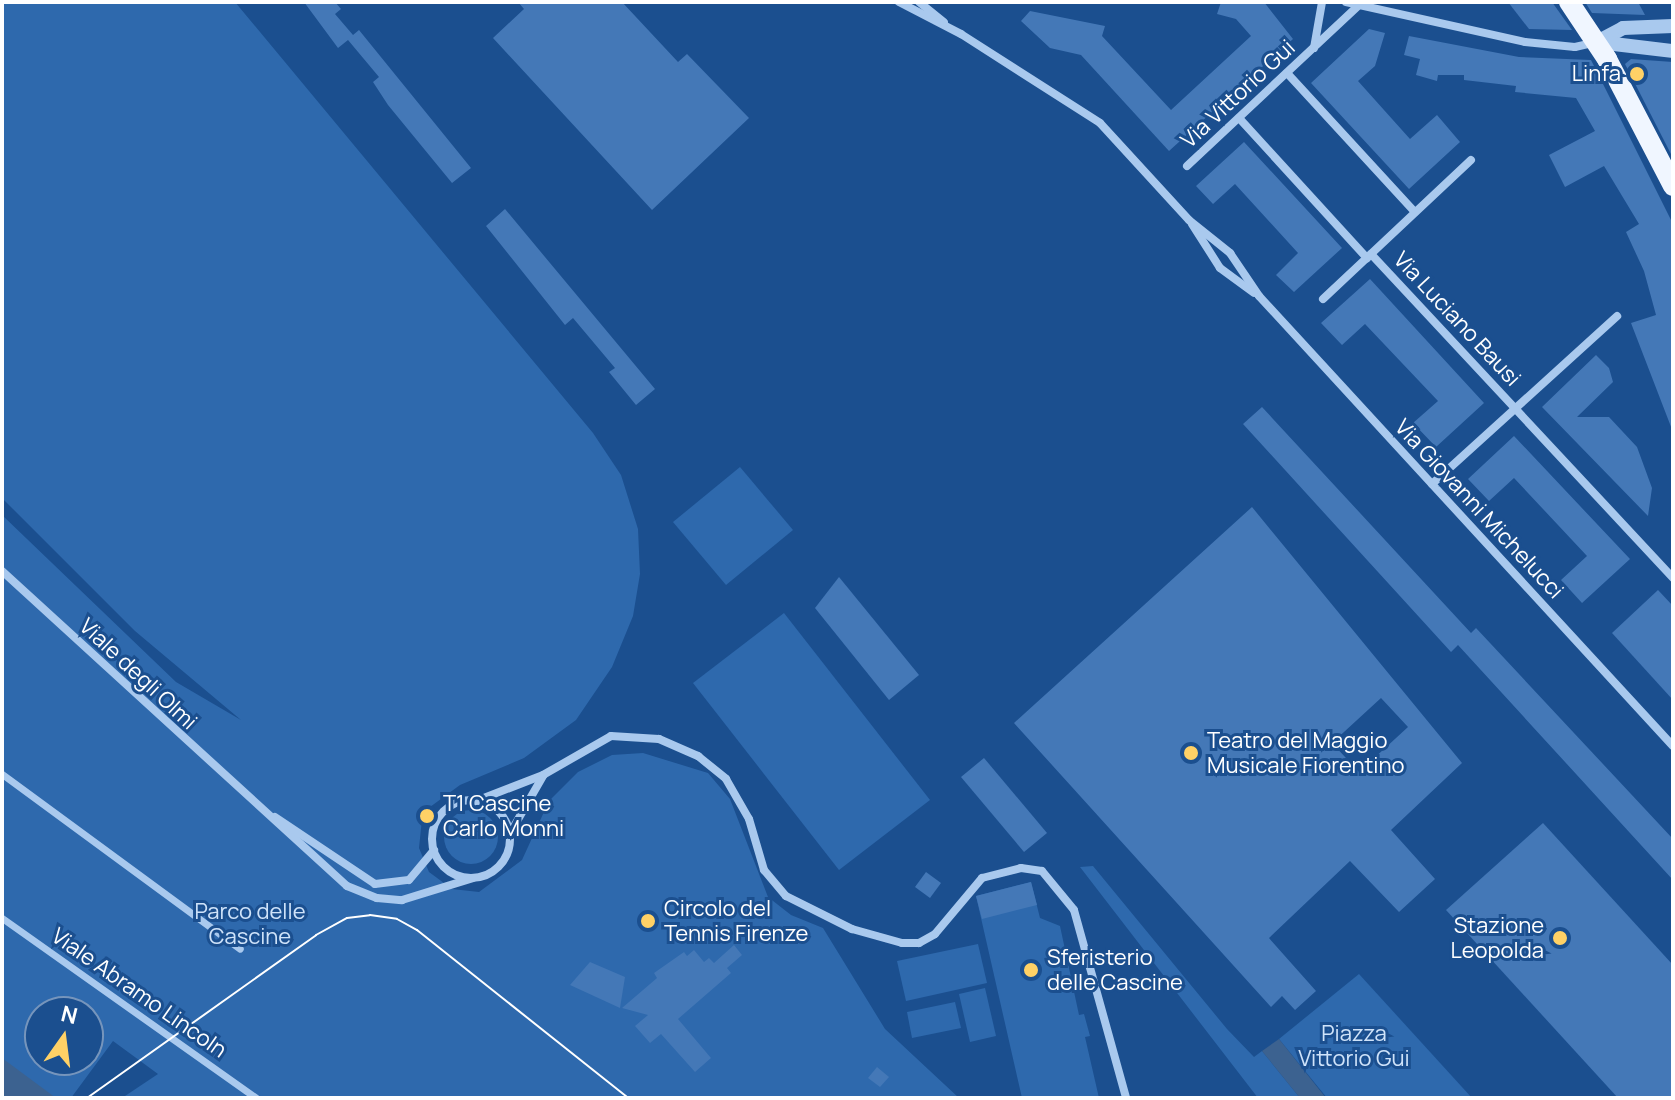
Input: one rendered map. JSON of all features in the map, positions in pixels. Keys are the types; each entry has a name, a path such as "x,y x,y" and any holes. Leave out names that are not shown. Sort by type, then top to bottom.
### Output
{"main road":[{"path":"1569,2 1597,42 1673,186"}],"street":[{"name":"Via Giovanni Michelucci","path":"899,2 961,34 1085,111 1189,220 1230,253 1259,296 1673,746"},
{"name":"Via Giovanni Michelucci","path":"919,2 961,34"},
{"name":"Via Vittorio Gui","path":"1314,48 1322,2"},
{"path":"1346,2 1525,42 1575,47 1597,42 1623,28 1673,26"},
{"name":"Via Vittorio Gui","path":"1187,166 1358,4"},
{"path":"1597,42 1673,51"},
{"path":"1287,73 1415,212"},
{"path":"1239,118 1369,256"},
{"name":"Via Luciano Bausi","path":"1323,299 1471,160"},
{"name":"Via Giovanni Michelucci","path":"1189,220 1217,265 1259,296"},
{"name":"Via Luciano Bausi","path":"1369,256 1516,408 1673,578"},
{"name":"Via Luciano Bausi","path":"1432,484 1617,316"},
{"name":"Viale degli Olmi","path":"2,571 334,878 362,894 402,900 473,878"},
{"path":"543,775 509,835 503,861 473,878 453,873 434,850 433,833 442,812 456,803 476,801 543,775 594,743 620,735 649,736 686,749 733,788 773,885 802,907 876,937 911,944 925,940 947,922 982,878 1021,868 1042,871 1074,910 1126,1098"},
{"path":"2,774 240,949"},
{"name":"Viale degli Olmi","path":"251,801 375,884 409,880 434,850"},
{"path":"476,801 500,813 509,835"},
{"name":"Viale Abramo Lincoln","path":"2,918 256,1098"}],"green space":[{"name":"Parco delle Cascine","path":"2,2 235,2 593,433 621,475 638,529 640,574 633,616 612,667 576,720 524,758 460,785 430,807 422,819 419,848 429,872 452,889 479,892 522,860 549,801 578,772 612,755 643,753 708,773 730,799 768,897 791,915 823,928 885,1029 959,1098 122,1098 158,1074 113,1041 104,1053 104,996 24,996 24,1076 87,1076 71,1098 40,1098 2,1069 2,515 176,682 241,720 135,631 2,498"},
{"path":"740,467 793,530 726,585 673,522"},
{"path":"784,613 930,800 839,870 693,683"},
{"path":"471,810 490,818 498,837 490,856 471,864 452,856 444,837 452,818"},
{"path":"1093,866 1227,1029 1254,1057 1262,1051 1300,1098 1258,1098 1080,867"},
{"name":"Sferisterio delle Cascine","path":"1031,882 1040,918 1060,926 1079,1015 1084,1014 1090,1036 1085,1037 1099,1098 1022,1098 976,896"},
{"path":"978,944 987,983 906,1001 897,961"},
{"name":"Piazza Vittorio Gui","path":"1359,974 1472,1098 1327,1098 1279,1039"},
{"path":"985,988 996,1036 970,1042 959,994"},
{"path":"955,1002 961,1028 912,1038 907,1012"}],"shaded area":[{"path":"1279,1039 1326,1098 1300,1098 1262,1051"},
{"path":"2,1058 56,1098 2,1098"}],"building":[{"path":"304,2 335,2 341,9 335,14 353,35 359,30 471,168 452,183 388,105 373,82 379,77 348,40 338,48"},
{"path":"518,2 622,2 678,62 687,54 749,118 652,210 493,38 524,9"},
{"path":"1221,2 1264,2 1293,39 1169,151 1081,55 1050,48 1021,21 1030,11 1105,26 1102,36 1171,110 1251,36 1236,19 1217,14"},
{"path":"1508,2 1552,2 1572,30 1529,29"},
{"path":"1585,2 1638,2 1645,15 1592,13"},
{"path":"1369,29 1385,33 1375,66 1358,81 1410,139 1437,115 1460,142 1409,189 1311,83"},
{"path":"1409,36 1519,57 1591,60 1673,224 1673,432 1631,323 1656,315 1644,271 1626,232 1639,224 1604,166 1565,187 1549,155 1595,131 1576,98 1515,92 1516,86 1464,80 1464,75 1438,75 1437,81 1416,75 1420,59 1404,55"},
{"path":"1631,59 1673,62 1673,158 1625,64"},
{"path":"1244,142 1342,248 1294,292 1276,275 1298,253 1235,184 1213,204 1196,186"},
{"path":"505,209 655,389 636,405 609,372 615,368 573,318 565,325 486,226"},
{"path":"1370,279 1484,403 1436,447 1413,423 1438,401 1365,324 1342,345 1321,323"},
{"path":"1596,355 1609,368 1613,382 1577,417 1609,417 1637,447 1652,488 1648,516 1542,407"},
{"path":"1262,407 1471,633 1476,628 1673,839 1673,880 1458,645 1451,652 1243,424"},
{"path":"1514,436 1630,559 1582,603 1561,580 1587,556 1514,478 1489,501 1468,479"},
{"name":"Teatro del Maggio Musicale Fiorentino","path":"1252,507 1462,763 1391,830 1435,879 1399,912 1350,861 1269,938 1316,991 1295,1010 1282,996 1271,1007 1014,723","holes":["1381,698 1408,727 1359,772 1332,743"]},
{"path":"839,577 919,675 889,700 815,608"},
{"path":"1658,590 1673,606 1673,700 1612,633"},
{"path":"984,758 1047,833 1024,852 961,777"},
{"name":"Stazione Leopolda","path":"1543,823 1673,965 1673,1098 1618,1098 1446,910"},
{"path":"926,872 941,883 930,898 915,887"},
{"path":"1031,882 1037,905 982,919 976,896"},
{"path":"734,945 742,955 727,968 731,973 678,1019 711,1058 695,1072 661,1034 650,1043 635,1026 648,1015 622,1008 657,978 654,973 684,952 687,956 694,950 704,962 709,958 714,963"},
{"path":"590,962 625,977 620,1008 570,985"},
{"path":"877,1067 889,1077 880,1087 868,1078"}],"tram line":[{"path":"87,1098 316,935 347,918 370,915 397,919 417,930 628,1098"}],"place":[{"name":"Linfa","path":"1637,74"},
{"name":"Teatro del Maggio Musicale Fiorentino","path":"1191,753"},
{"name":"T1 Cascine Carlo Monni","path":"427,816"},
{"name":"Circolo del Tennis Firenze","path":"648,921"},
{"name":"Stazione Leopolda","path":"1560,938"},
{"name":"Sferisterio delle Cascine","path":"1031,970"}]}
